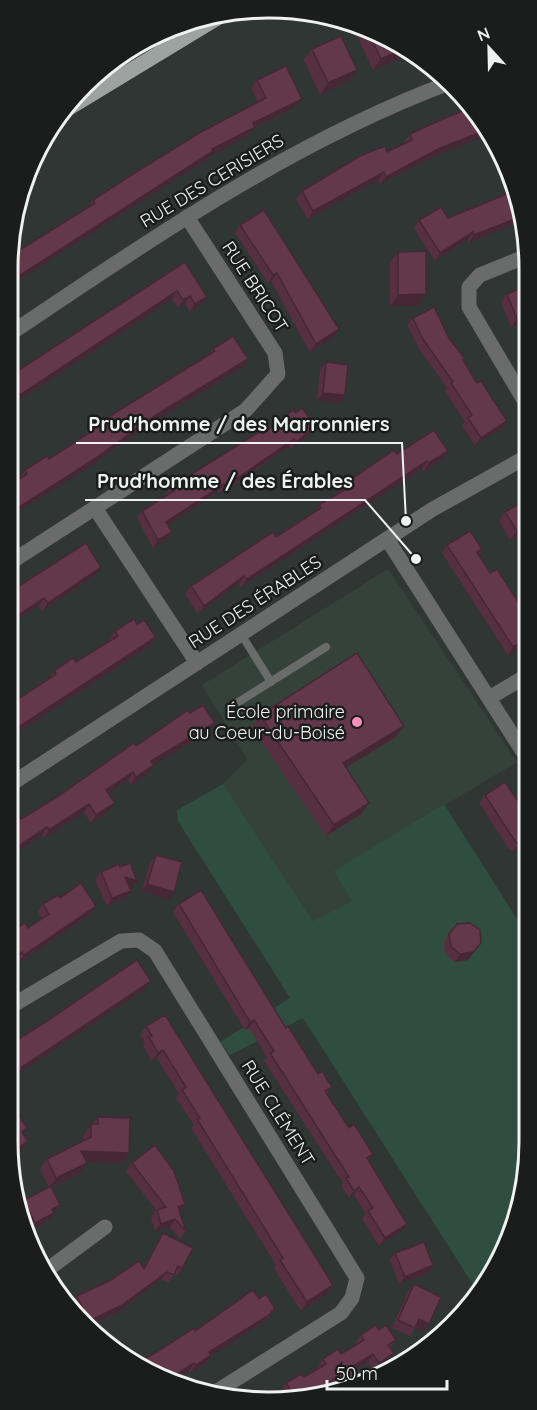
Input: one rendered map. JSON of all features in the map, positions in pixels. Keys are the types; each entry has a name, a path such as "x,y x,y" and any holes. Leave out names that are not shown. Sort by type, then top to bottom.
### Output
{"main road":[{"path":"84,99 201,28"}],"street":[{"name":"RUE DES CERISIERS","path":"18,328 187,217 330,134 441,86"},
{"name":"RUE BRICOT","path":"18,558 246,410 279,374 275,353 187,217"},
{"path":"518,259 480,275 469,287 469,307 519,392"},
{"name":"RUE DES ÉRABLES","path":"18,779 387,539 474,484 519,461"},
{"path":"95,508 197,663"},
{"path":"387,539 519,745"},
{"path":"489,698 519,680"},
{"name":"RUE CLÉMENT","path":"18,1002 121,941 140,940 154,951 357,1278 352,1298 341,1313 223,1388"},
{"path":"52,1266 105,1227"}],"lane":[{"path":"241,634 271,682"},
{"path":"232,706 326,647"}],"shaded area":[{"name":"École primaire au Coeur‑du‑Boisé","path":"388,569 517,762 335,871 353,901 313,921 223,784 247,759 202,685"}],"green space":[{"path":"223,784 313,921 352,901 334,871 444,804 519,922 517,1174 506,1222 493,1252 474,1285 303,1018 230,1055 220,1042 290,998 178,821 177,810"}],"building":[{"path":"341,36 357,70 328,83 312,49"},
{"path":"373,41 395,53 381,59"},
{"path":"286,66 302,99 253,123 255,127 212,149 213,151 18,277 19,251 95,203 93,200 133,174 201,132 266,98 257,80"},
{"path":"463,111 479,133 440,148 386,177 384,172 313,211 302,191 360,156 385,146 387,152 412,140 410,134"},
{"path":"507,194 514,219 474,235 473,232 440,253 419,220 441,207 448,218"},
{"path":"264,210 339,329 316,344 277,273 273,275 240,225"},
{"path":"426,251 426,294 398,295 398,252"},
{"path":"185,262 207,297 195,304 190,296 183,300 177,291 20,395 18,371"},
{"path":"519,289 519,318 517,319 507,294"},
{"path":"434,307 449,338 465,359 463,360 477,383 481,381 507,421 481,438 468,418 472,415 451,383 453,382 423,339 413,318"},
{"path":"233,336 248,359 156,415 93,460 18,508 18,480 27,474 25,470 47,456 49,459 91,432 89,429 215,351 213,349"},
{"path":"326,362 348,365 345,395 323,393"},
{"path":"302,408 316,426 296,442 294,439 225,486 224,484 166,522 172,532 158,540 142,511 174,491 171,487 262,430 264,433 293,410 296,413"},
{"path":"434,430 448,451 429,463 427,461 247,579 244,576 204,606 191,586 273,532 276,537 321,508 319,505 346,489 343,485 394,450 397,454"},
{"path":"519,504 519,530 517,531 505,512"},
{"path":"470,531 482,549 477,552 490,573 497,569 519,603 519,643 513,647 447,545"},
{"path":"86,543 101,567 48,603 44,598 18,615 18,587"},
{"path":"134,619 137,624 144,620 156,637 18,727 18,699 56,674 54,671 73,658 76,662 118,636 115,631"},
{"path":"357,653 404,726 343,763 369,803 334,825 260,715"},
{"path":"203,705 215,723 151,761 154,765 136,777 133,772 106,790 115,803 96,815 89,804 49,830 47,827 18,846 18,817 21,819 57,797 134,743 136,746 188,710 190,713"},
{"path":"505,782 519,802 519,844 515,841 485,795"},
{"path":"156,855 182,862 174,892 147,884"},
{"path":"130,863 137,881 125,877 131,891 112,898 101,872 119,864 120,867"},
{"path":"81,883 96,906 24,955 22,952 18,955 18,927 25,923 28,928 49,914 43,904 58,895 60,898"},
{"path":"201,890 286,1028 288,1026 318,1074 322,1071 332,1087 325,1091 349,1128 354,1124 373,1154 367,1158 407,1224 385,1238 368,1211 373,1208 359,1187 354,1191 346,1178 349,1177 270,1053 274,1051 254,1020 250,1022 179,904"},
{"path":"470,923 480,930 481,943 473,952 460,954 451,947 449,934 457,924"},
{"path":"137,960 151,981 18,1072 18,1040"},
{"path":"165,1015 333,1285 307,1302 280,1260 283,1258 197,1119 200,1118 182,1090 186,1087 163,1050 158,1053 149,1037 152,1036 146,1026"},
{"path":"18,1114 27,1128 22,1132 28,1141 18,1148"},
{"path":"98,1117 130,1118 129,1153 81,1151 87,1163 56,1178 47,1159 91,1137 91,1124 98,1124"},
{"path":"155,1145 174,1171 185,1204 178,1207 186,1231 175,1219 161,1224 157,1210 166,1207 132,1163"},
{"path":"51,1186 60,1205 52,1209 54,1213 35,1223 25,1199"},
{"path":"163,1233 193,1248 182,1269 178,1266 174,1275 167,1272 122,1305 92,1320 85,1312 77,1296 111,1280 139,1261 144,1269"},
{"path":"424,1242 433,1265 405,1277 395,1253"},
{"path":"414,1284 441,1297 429,1324 419,1319 415,1328 398,1320"},
{"path":"253,1290 259,1299 266,1294 275,1308 269,1315 209,1352 211,1355 176,1374 145,1359 194,1328 195,1331"},
{"path":"376,1325 379,1330 386,1325 396,1340 388,1345 394,1353 379,1363 373,1354 350,1368 356,1376 349,1379 338,1382 335,1378 323,1385 291,1391 286,1383 301,1374 304,1377 326,1364 323,1359 338,1349 341,1354 364,1340 361,1335"}],"place":[{"name":"Prud'homme / des Marronniers","path":"406,521"},
{"name":"Prud'homme / des Érables","path":"416,559"},
{"name":"École primaire au Coeur‑du‑Boisé","path":"357,722"}]}
